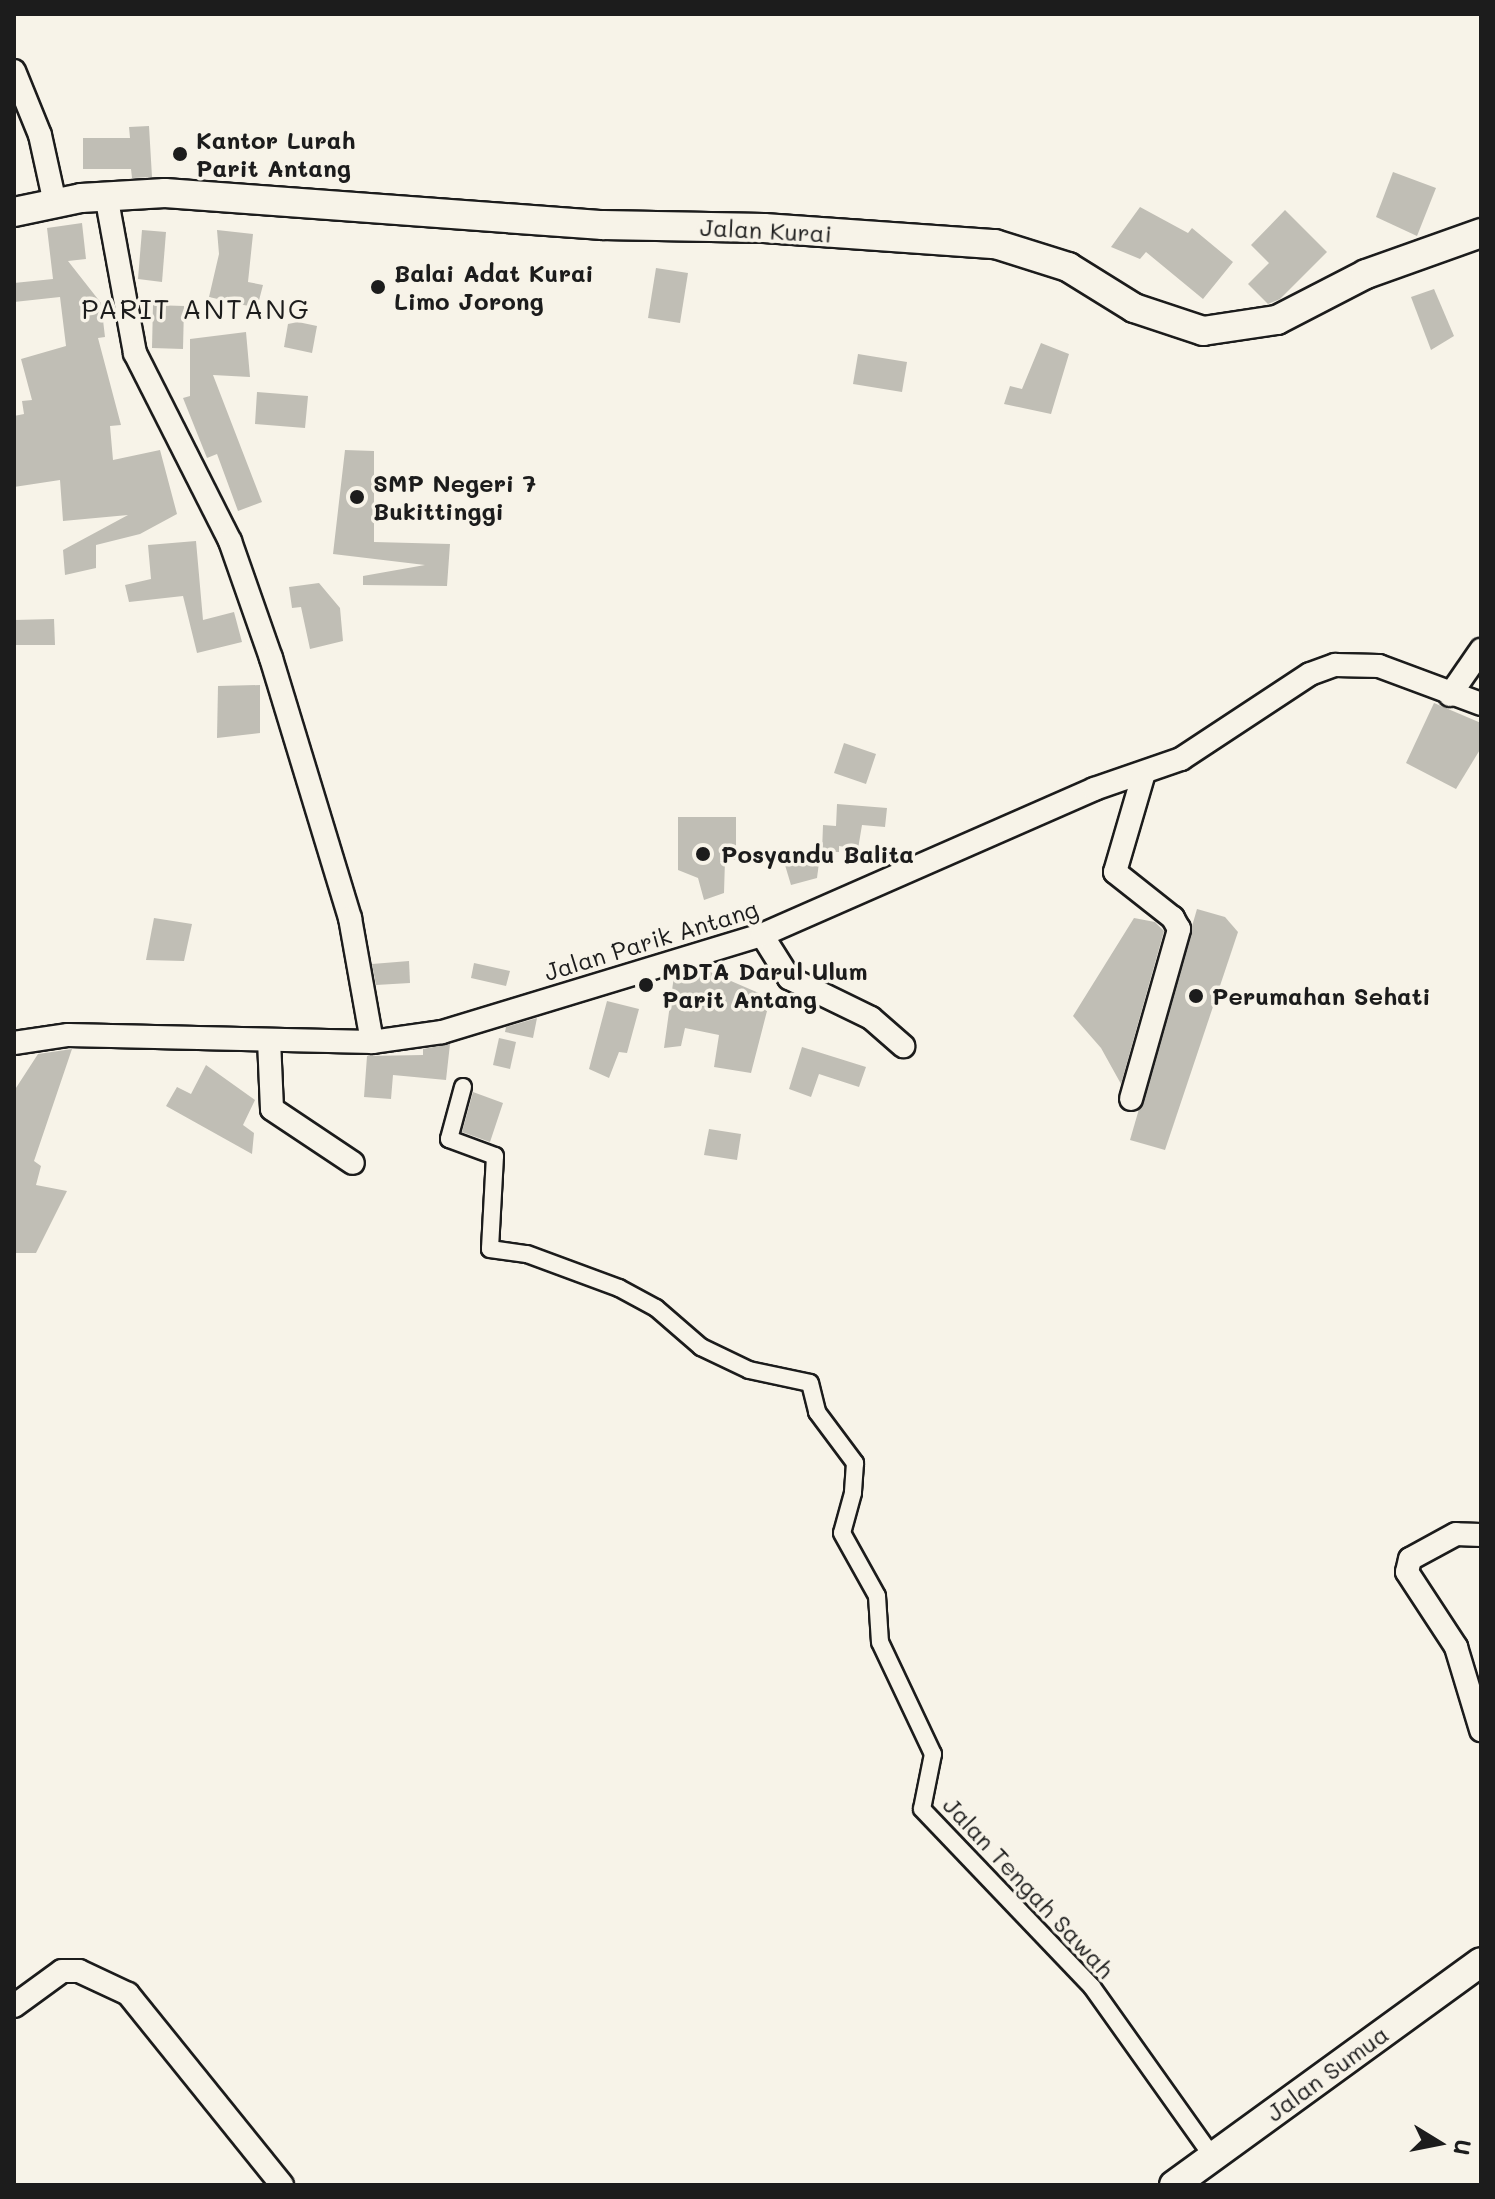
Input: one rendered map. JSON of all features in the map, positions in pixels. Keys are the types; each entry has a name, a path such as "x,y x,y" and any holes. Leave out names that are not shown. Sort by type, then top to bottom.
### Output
{"street":[{"path":"14,71 40,135 55,203"},
{"name":"Jalan Kurai","path":"14,212 106,195 165,193 603,225 764,228 995,244 1068,267 1134,308 1203,331 1277,320 1366,274 1481,233"},
{"path":"106,195 135,353 230,541 271,658 350,918 372,1042"},
{"path":"1450,695 1481,650"},
{"name":"Jalan Parik Antang","path":"14,1043 68,1035 372,1042 442,1032 762,935 1094,789 1144,773 1214,742 1310,674 1335,665 1379,666 1481,704"},
{"path":"1131,1099 1179,929 1173,918 1115,872 1144,773"},
{"path":"762,935 789,978 871,1018 903,1046"},
{"path":"269,1040 272,1109 353,1163"},
{"name":"Jalan Tengah Sawah","path":"463,1087 449,1139 495,1156 490,1249 527,1254 619,1288 656,1308 701,1347 749,1370 810,1383 817,1412 855,1463 853,1493 842,1533 877,1596 880,1642 933,1754 922,1809 1092,1987 1213,2157"},
{"path":"1481,1535 1456,1534 1410,1559 1407,1572 1456,1647 1481,1730"},
{"name":"Jalan Sumua","path":"1174,2185 1481,1962"},
{"path":"14,2006 62,1971 79,1971 128,1994 282,2185"}],"building":[{"path":"149,126 152,177 132,178 131,169 83,169 83,138 130,138 129,127"},
{"path":"1393,172 1436,188 1417,236 1376,217"},
{"path":"1140,207 1188,233 1192,228 1233,262 1203,299 1146,252 1140,259 1111,247"},
{"path":"1285,210 1327,252 1280,299 1268,304 1248,284 1269,263 1251,245"},
{"path":"82,223 86,259 68,261 101,303 105,337 98,338 121,425 110,426 113,460 160,450 177,514 140,534 96,545 96,568 65,575 63,550 128,515 63,521 60,480 14,487 14,416 24,414 22,401 32,400 21,359 66,346 60,297 14,302 14,283 53,279 47,228"},
{"path":"142,230 166,232 162,282 138,279"},
{"path":"217,230 253,234 248,282 263,285 257,308 209,297 219,254"},
{"path":"656,268 688,273 680,323 648,318"},
{"path":"1434,289 1454,336 1431,350 1411,297"},
{"path":"153,305 184,306 183,349 152,348"},
{"path":"298,322 317,326 312,353 284,347 288,324"},
{"path":"246,332 250,377 213,375 262,502 238,511 217,454 207,458 183,398 190,396 190,339"},
{"path":"1041,343 1069,354 1051,414 1004,404 1010,386 1022,389"},
{"path":"858,354 907,362 902,392 853,384"},
{"path":"257,392 308,396 305,428 255,424"},
{"name":"SMP Negeri 7 Bukittinggi","path":"345,450 374,451 374,542 450,544 447,586 363,585 363,576 425,565 333,554"},
{"path":"196,541 203,620 234,612 242,642 197,653 183,596 129,602 125,585 151,579 148,545"},
{"path":"319,583 340,608 343,641 310,649 301,607 292,608 289,587"},
{"path":"54,619 55,645 14,645 14,620"},
{"path":"260,685 260,733 217,738 218,686"},
{"path":"1434,703 1481,723 1481,748 1456,789 1406,763"},
{"path":"844,743 876,754 866,784 834,773"},
{"path":"837,804 887,808 885,827 862,825 858,849 839,846 839,852 822,852 823,825 836,826"},
{"path":"678,817 736,817 736,860 725,860 724,893 704,900 698,878 678,870"},
{"path":"820,855 817,878 791,885 785,865"},
{"name":"Perumahan Sehati","path":"1197,909 1225,917 1238,932 1165,1150 1130,1140"},
{"path":"154,918 192,924 184,961 146,960"},
{"name":"Perumahan Sehati","path":"1134,918 1155,922 1164,931 1121,1084 1101,1048 1073,1016"},
{"path":"409,961 410,983 376,985 372,964"},
{"path":"474,963 510,971 506,986 471,978"},
{"path":"701,968 761,994 767,1011 751,1073 714,1067 719,1035 685,1028 681,1046 664,1048 674,976"},
{"path":"607,1001 639,1009 627,1053 619,1052 609,1078 589,1069"},
{"path":"537,1018 533,1038 505,1032 506,1027"},
{"path":"499,1038 516,1042 510,1069 493,1065"},
{"path":"450,1044 446,1080 393,1075 391,1099 364,1097 367,1056 423,1055 423,1049"},
{"path":"802,1047 866,1067 859,1087 819,1074 811,1097 789,1089"},
{"path":"72,1049 34,1161 41,1166 36,1185 67,1191 36,1253 14,1253 14,1091 38,1054"},
{"path":"206,1065 255,1100 243,1125 254,1133 252,1154 166,1106 177,1087 191,1094"},
{"path":"473,1092 503,1103 490,1142 462,1132"},
{"path":"709,1129 741,1134 737,1160 704,1155"}],"place":[{"name":"Kantor Lurah Parit Antang","path":"180,154"},
{"name":"Balai Adat Kurai Limo Jorong","path":"378,287"},
{"name":"SMP Negeri 7 Bukittinggi","path":"357,497"},
{"name":"Posyandu Balita","path":"703,854"},
{"name":"MDTA Darul Ulum Parit Antang","path":"646,985"},
{"name":"Perumahan Sehati","path":"1196,996"}],"district":[{"name":"PARIT ANTANG","path":"196,308"}]}
